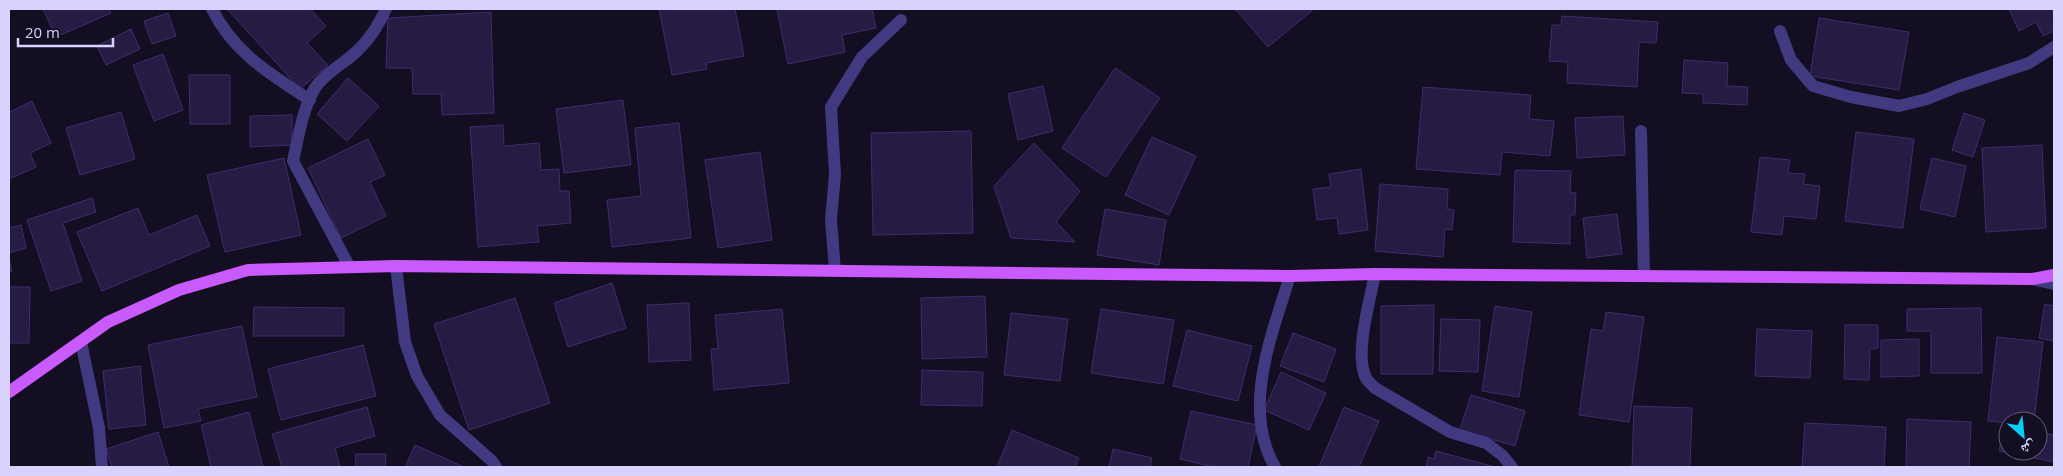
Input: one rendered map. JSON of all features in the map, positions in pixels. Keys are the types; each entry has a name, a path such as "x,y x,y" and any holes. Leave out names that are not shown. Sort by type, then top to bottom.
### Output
{"main road":[{"path":"9,392 108,322 179,290 248,270 396,266 1290,276 1375,274 2032,279 2054,275"}],"street":[{"path":"212,9 236,45 277,78 310,100"},
{"path":"349,266 293,162 315,87 332,70 361,48 386,9"},
{"path":"835,270 831,220 835,174 831,107 862,57 901,20"},
{"path":"1780,31 1791,60 1813,86 1851,97 1899,106 1927,99 2029,63 2054,47"},
{"path":"1641,131 1644,276"},
{"path":"396,266 405,342 417,376 440,415 496,467"},
{"path":"1375,274 1363,341 1362,363 1366,378 1375,388 1450,432 1486,444 1502,455 1512,467"},
{"path":"1275,467 1267,454 1262,425 1261,377 1268,346 1290,276"},
{"path":"2032,279 2054,284"},
{"path":"81,342 99,428 102,467"}],"building":[{"path":"43,9 109,9 111,13 56,37"},
{"path":"227,9 310,9 326,26 307,43 328,65 300,89"},
{"path":"659,9 735,9 744,56 706,63 707,69 672,75"},
{"path":"872,9 876,28 842,35 845,52 788,64 777,10"},
{"path":"1235,9 1314,9 1268,47"},
{"path":"2009,9 2054,9 2054,31 2043,36 2036,22 2019,31"},
{"path":"491,12 494,113 442,115 441,94 413,94 412,68 386,68 388,18"},
{"path":"168,13 176,36 152,44 144,21"},
{"path":"1562,16 1658,22 1656,43 1639,42 1637,87 1567,83 1568,62 1549,61 1552,25 1561,25"},
{"path":"1819,18 1909,32 1899,90 1810,76"},
{"path":"131,29 140,49 106,65 97,46"},
{"path":"163,54 183,110 154,121 133,65"},
{"path":"1684,60 1728,63 1727,86 1748,87 1747,105 1703,103 1703,94 1682,93"},
{"path":"1115,68 1160,98 1106,177 1062,148"},
{"path":"189,75 230,75 230,124 190,124"},
{"path":"348,78 379,106 347,141 317,114"},
{"path":"1043,86 1053,131 1018,140 1008,94"},
{"path":"1423,87 1531,95 1529,119 1554,121 1550,156 1502,152 1500,175 1416,169"},
{"path":"623,100 631,165 564,173 556,109"},
{"path":"32,101 51,143 30,153 36,167 9,179 9,110 10,112"},
{"path":"121,112 135,159 80,175 66,128"},
{"path":"1964,113 1985,120 1973,157 1952,150"},
{"path":"292,115 292,145 250,147 250,116"},
{"path":"1623,116 1625,155 1577,158 1575,118"},
{"path":"679,123 691,238 612,247 607,200 641,196 635,128"},
{"path":"503,125 504,146 539,143 541,170 559,169 560,191 569,191 571,223 537,226 539,242 478,247 470,127"},
{"path":"971,131 973,233 873,235 871,133"},
{"path":"1856,132 1914,139 1903,228 1845,221"},
{"path":"1152,137 1196,156 1169,215 1125,195"},
{"path":"368,139 385,175 370,182 386,216 341,238 308,168"},
{"path":"1034,143 1080,191 1056,222 1075,242 1011,238 994,186"},
{"path":"2042,145 2046,228 1986,232 1982,148"},
{"path":"760,152 772,240 718,248 705,160"},
{"path":"1760,157 1790,160 1788,173 1805,174 1803,184 1820,186 1816,219 1784,216 1782,235 1751,232"},
{"path":"284,158 301,235 225,252 207,175"},
{"path":"1932,158 1966,166 1955,217 1920,209"},
{"path":"1361,169 1368,230 1339,234 1337,218 1317,220 1313,189 1331,187 1329,174"},
{"path":"1515,170 1571,171 1570,193 1576,193 1575,215 1570,215 1570,244 1513,242"},
{"path":"1380,184 1448,189 1447,209 1454,210 1452,230 1445,229 1443,257 1375,251"},
{"path":"92,198 96,212 63,223 82,281 51,291 27,220"},
{"path":"138,208 149,235 197,215 210,246 102,291 77,232"},
{"path":"1105,209 1166,220 1159,265 1097,255"},
{"path":"1617,214 1622,254 1587,258 1583,218"},
{"path":"21,225 26,248 9,253 9,228"},
{"path":"9,258 12,271 9,272"},
{"path":"612,283 626,328 568,347 554,303"},
{"path":"9,287 30,287 29,343 9,343"},
{"path":"985,296 987,357 922,359 921,298"},
{"path":"515,298 550,403 469,430 434,324"},
{"path":"689,303 691,360 649,362 647,305"},
{"path":"2045,304 2054,306 2054,341 2039,338"},
{"path":"1434,305 1433,374 1381,374 1381,306"},
{"path":"1495,306 1532,312 1519,397 1482,391"},
{"path":"254,307 344,308 344,336 253,336"},
{"path":"1981,308 1982,373 1931,373 1931,331 1907,331 1907,309"},
{"path":"782,309 789,383 714,390 711,349 718,349 715,315"},
{"path":"1101,309 1174,320 1163,384 1091,373"},
{"path":"1606,312 1644,317 1629,422 1579,415 1591,329 1603,331"},
{"path":"1011,313 1068,319 1060,381 1004,375"},
{"path":"1441,319 1480,320 1478,372 1439,371"},
{"path":"1845,325 1878,325 1878,348 1870,349 1869,380 1844,379"},
{"path":"242,326 257,397 198,409 201,421 164,428 148,345"},
{"path":"1757,329 1812,331 1810,378 1755,376"},
{"path":"1187,330 1252,346 1238,401 1173,386"},
{"path":"1293,333 1336,349 1324,382 1280,366"},
{"path":"1997,337 2043,342 2035,411 1998,411 1998,422 1988,421"},
{"path":"1919,339 1919,376 1881,377 1881,340"},
{"path":"363,345 376,396 281,420 268,369"},
{"path":"140,366 146,425 109,429 103,371"},
{"path":"922,370 983,372 982,406 921,405"},
{"path":"1281,372 1326,393 1309,430 1264,410"},
{"path":"1471,395 1525,411 1515,446 1460,430"},
{"path":"1634,406 1692,408 1690,467 1632,467"},
{"path":"367,407 375,436 335,448 340,467 282,467 272,434"},
{"path":"1344,407 1379,421 1359,467 1319,467"},
{"path":"1191,411 1257,425 1248,467 1214,467 1180,459"},
{"path":"249,412 263,467 211,467 201,425"},
{"path":"1907,419 1971,422 1969,467 1906,467"},
{"path":"1805,423 1886,427 1884,467 1802,467"},
{"path":"1012,430 1079,458 1075,467 997,467"},
{"path":"158,432 169,467 112,467 106,449"},
{"path":"2048,434 2054,435 2054,462 2048,461"},
{"path":"415,445 464,467 405,467"},
{"path":"1113,449 1152,458 1150,467 1109,467"},
{"path":"1436,451 1495,467 1426,467 1428,457 1434,459"},
{"path":"356,454 386,454 385,467 355,467"}]}
